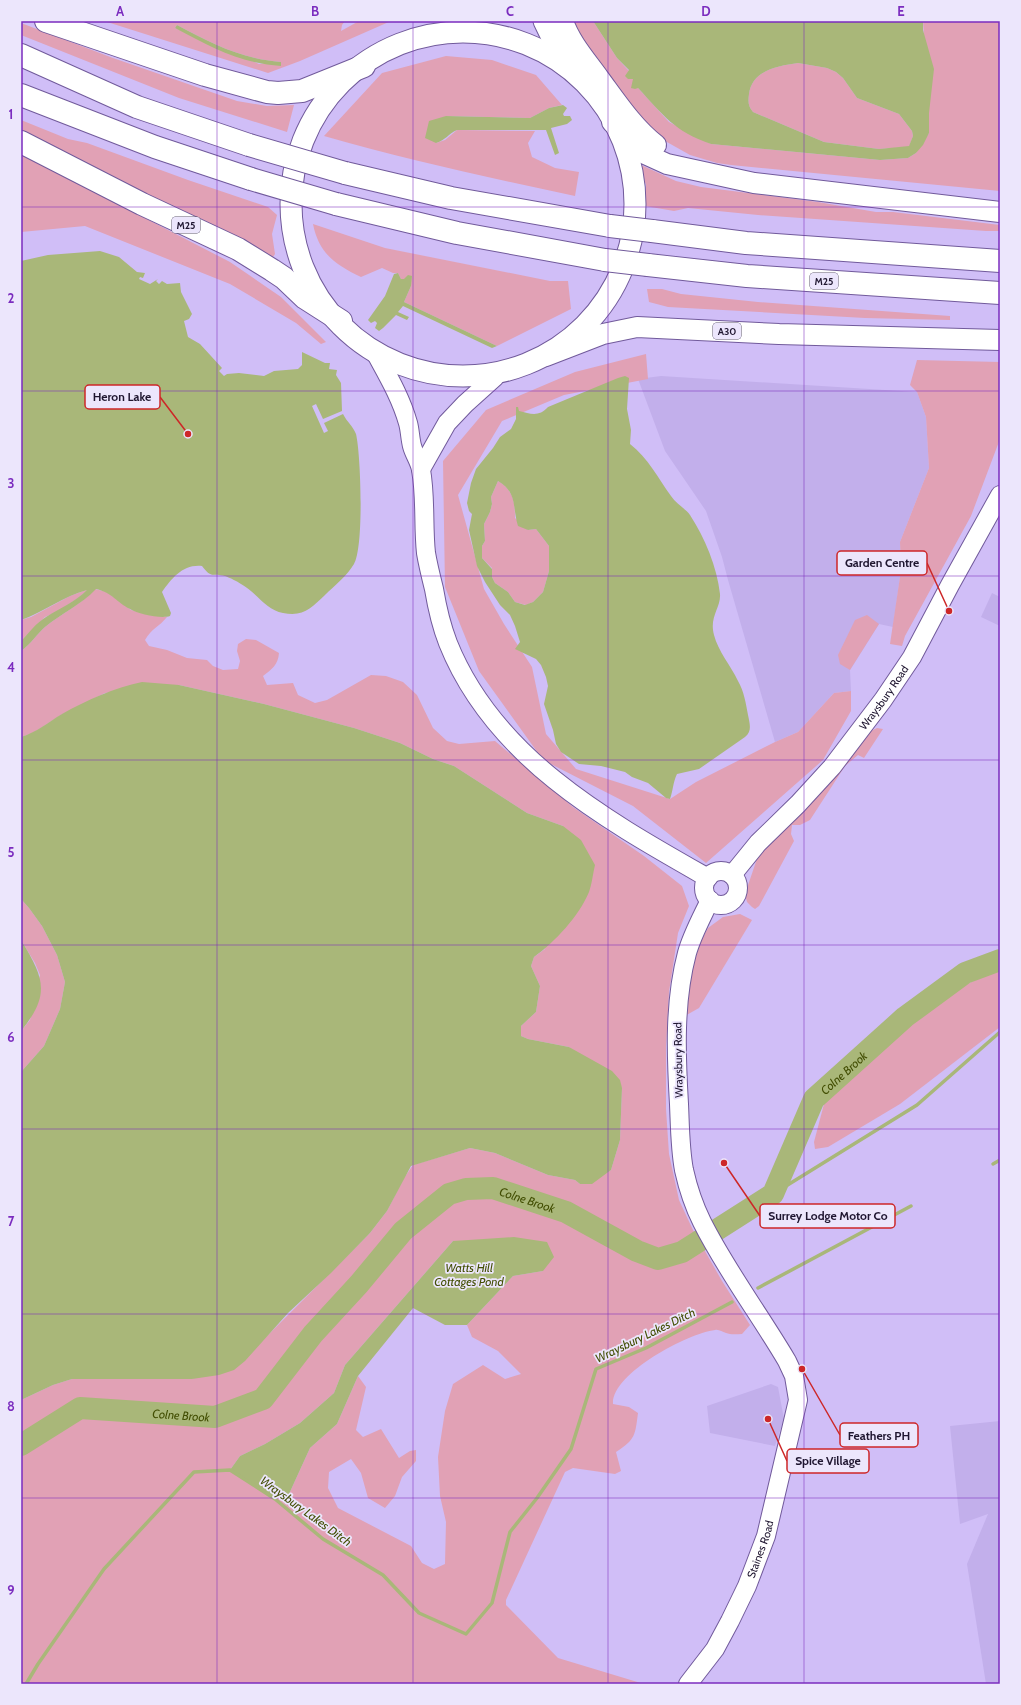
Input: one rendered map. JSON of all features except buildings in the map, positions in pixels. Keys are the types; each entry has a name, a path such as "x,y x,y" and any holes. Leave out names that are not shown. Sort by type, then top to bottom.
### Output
{"highway":[{"path":"46,21 205,75 267,92 284,93 302,91 364,66"},
{"path":"426,21 412,29 392,46 338,84 322,100 312,113 306,127 291,216 297,250 310,278 342,322 376,354 396,368 430,380 459,383 495,377 546,356 600,308 616,283 626,263 631,247 637,206 634,178 625,150 612,122 572,71 558,50 544,21"},
{"path":"392,46 452,29 495,29 535,44 550,53 572,71"},
{"path":"21,55 137,107 249,145 345,173 451,198 610,226 746,243 1000,261"},
{"name":"M25","path":"21,95 155,147 251,179 336,204 457,233 605,260 747,276 1000,293"},
{"name":"M25","path":"21,142 142,204 238,249 284,278 305,298 342,322"}],"main road":[{"path":"563,21 572,40 582,55 621,107 649,140 670,157 702,172"},
{"path":"612,122 644,154 667,164 754,183 1000,212"},
{"name":"A30","path":"546,356 603,334 637,327 779,334 1000,340"},
{"path":"376,354 391,380 408,424 412,447 421,469 426,554 440,617 448,643 470,687 494,722 513,743 548,776 571,793 658,850 708,878"},
{"path":"421,469 447,423 465,404 495,377"},
{"name":"Wraysbury Road","path":"732,875 758,843 798,804 832,767 883,700 912,656 1000,495"},
{"path":"717,872 727,872 732,875 738,885 738,891 732,901 721,905 710,900 705,889 708,878 717,872"},
{"name":"Wraysbury Road","path":"710,900 687,952 680,985 677,1027 684,1171 691,1194 702,1221 794,1376 798,1400"},
{"name":"Staines Road","path":"688,1684 715,1649 747,1586 766,1536 798,1400"}],"shaded area":[{"path":"104,21 345,21 342,25 341,31 359,21 391,21 300,61 268,73","holes":["177,25 214,44 239,54 281,62 259,64 175,28"]},
{"path":"572,21 593,21 617,58 629,71 628,79 633,79 638,88 669,122 711,144 880,160 908,158 916,153 929,133 923,21 1000,21 1000,191 731,165 717,163 690,155 658,137 623,98 574,32"},
{"path":"21,23 113,58 237,101 267,106 294,105 287,132 179,98 21,35"},
{"path":"446,56 492,60 536,75 562,105 549,108 530,118 446,116 436,143 445,140 457,130 535,131 528,143 532,157 555,168 579,172 575,196 418,161 324,136 382,73"},
{"path":"798,63 827,68 836,72 843,78 857,98 899,114 912,131 913,136 909,147 879,149 824,142 753,112 749,106 748,99 751,86 755,79 761,74 774,68"},
{"path":"21,120 68,139 87,143 188,180 268,207 277,215 272,234 275,254 273,257 128,186 21,130"},
{"path":"21,154 230,262 281,297 326,342 321,344 296,323 230,284 85,226 21,232"},
{"path":"639,164 676,181 701,187 818,202 876,212 893,212 1000,225 1000,231 758,215 688,208 674,211 645,206 646,185"},
{"path":"313,224 385,248 550,281 568,281 571,309 497,346 404,302 411,286 404,279 401,279 398,273 393,273 382,268 361,277 336,263 324,251"},
{"path":"647,289 662,289 681,294 758,302 950,316 950,320 865,318 668,307 649,302"},
{"path":"646,354 648,379 564,395 502,421 458,495 484,589 504,624 532,667 546,734 576,769 670,799 696,782 798,732 834,693 851,691 851,711 823,760 706,863 633,806 543,760 479,671 445,587 443,461 486,410 575,372"},
{"path":"917,360 1000,362 1000,439 971,516 905,636 902,646 890,644 901,570 900,542 929,468 926,417 917,392 910,385"},
{"path":"661,376 917,392 926,417 929,468 900,542 901,570 893,627 879,624 850,670 851,691 834,693 798,732 775,742 722,557 706,511 665,451 638,379"},
{"path":"498,481 507,488 512,496 514,501 515,518 528,530 536,529 549,546 549,571 543,592 533,602 526,605 515,602 508,592 495,583 492,577 492,568 482,558 482,546 485,541 484,524 490,512 492,504 491,497"},
{"path":"89,589 59,611 45,617 21,641 21,620 31,617 70,596"},
{"path":"95,589 107,592 131,610 149,615 167,617 150,633 145,640 149,646 167,650 187,658 207,660 213,666 223,670 238,669 240,661 237,651 238,644 246,639 256,640 279,653 276,664 263,676 267,685 293,683 298,695 315,703 327,700 371,675 386,676 403,682 417,695 433,728 447,741 459,744 495,741 573,807 644,856 682,886 689,906 678,933 669,992 666,1047 666,1109 669,1154 679,1200 693,1230 722,1281 750,1325 742,1334 730,1334 716,1330 687,1339 653,1357 637,1368 624,1380 616,1392 613,1404 629,1407 638,1413 635,1432 631,1440 616,1452 621,1471 615,1474 573,1468 565,1472 506,1600 506,1605 558,1658 644,1684 21,1684 21,1400 53,1385 72,1379 192,1379 267,1336 370,1233 387,1211 404,1178 413,1165 470,1148 495,1153 548,1175 575,1180 580,1184 596,1179 611,1170 620,1140 622,1088 569,1047 528,1039 521,1036 521,1026 536,1012 540,986 531,966 534,957 545,949 563,826 527,813 454,766 433,759 400,743 354,728 264,704 179,685 105,693 61,715 33,733 21,737 21,651 45,627 90,595","holes":["453,1241 543,1271 513,1276 467,1325 472,1337 498,1351 521,1374 505,1379 483,1365 453,1384 445,1411 438,1457 440,1496 446,1522 445,1564 434,1569 422,1563 411,1546 338,1508 328,1488 329,1472 351,1459 361,1473 368,1498 385,1508 395,1496 402,1477 416,1461 416,1450 410,1451 399,1458 381,1429 363,1437 356,1430 366,1387 358,1376 337,1424 310,1448 289,1494 275,1499 230,1470 240,1456 265,1444 300,1423 334,1393 345,1365"]},
{"path":"992,593 1000,597 1000,626 981,617"},
{"path":"867,615 879,624 850,670 840,664 838,655 855,620"},
{"path":"877,728 883,729 864,758 858,755 845,766 810,820 800,825 792,825 791,834 794,841 759,906 755,909 752,907 747,902 745,894 760,850 869,732"},
{"path":"21,899 42,926 57,955 65,982 60,1009 44,1046 21,1072 21,1031 30,1020 40,975 35,963 21,940"},
{"path":"740,914 752,920 699,1008 683,1017 690,961 708,928 723,917"},
{"path":"1000,968 1000,1027 900,1104 828,1147 815,1149 814,1142 824,1104 829,1092 846,1071 933,1001"},
{"path":"771,1384 778,1387 784,1419 775,1446 710,1433 707,1406"},
{"path":"1000,1421 1000,1684 986,1684 967,1564 988,1514 960,1524 950,1426"}],"water":[{"path":"593,21 923,21 923,30 934,69 929,113 929,133 923,145 916,153 908,158 880,160 711,144 678,128 663,115 638,88 631,88 633,79 628,79 625,76 629,70 617,58","holes":["798,63 827,68 836,72 843,78 857,98 899,114 912,131 913,136 909,146 879,149 824,142 753,112 750,108 748,99 751,86 755,79 761,74 774,68"]},
{"path":"177,25 239,54 281,62 281,66 238,58 201,42 175,28"},
{"path":"563,105 567,108 563,114 564,116 570,116 572,120 567,124 551,128 559,153 555,155 546,130 457,130 436,143 425,138 429,121 446,116 530,118 549,108"},
{"path":"100,251 119,257 137,272 145,273 143,278 140,277 139,279 150,284 158,279 156,281 159,284 162,281 167,284 180,283 181,292 192,314 189,319 184,321 188,337 200,344 222,368 219,371 224,376 227,374 239,373 264,376 274,371 298,369 302,365 302,352 325,363 330,363 329,369 337,370 336,375 341,383 342,411 323,419 316,404 312,406 324,433 328,431 324,423 343,414 356,434 361,500 359,539 354,564 337,584 307,610 296,614 277,611 266,605 246,587 238,582 225,576 212,575 202,566 195,566 189,567 179,573 162,592 171,613 170,616 150,616 138,613 125,606 111,595 96,589 84,600 45,627 21,651 21,641 39,622 87,590 70,596 21,620 21,261 48,255"},
{"path":"398,273 401,279 404,279 408,275 412,276 411,286 404,302 497,346 492,348 403,306 398,312 409,317 407,320 396,315 379,331 375,328 377,323 375,321 371,323 368,320 385,296 394,274"},
{"path":"625,376 629,378 627,409 631,430 630,444 647,462 673,499 690,515 701,533 710,553 720,594 719,604 713,623 714,635 718,647 742,689 750,725 750,730 745,737 699,769 677,774 670,799 666,798 648,783 632,777 625,772 601,766 579,764 561,752 556,744 544,704 548,686 546,677 541,665 536,659 515,649 520,642 515,626 510,615 500,605 485,582 477,566 469,530 472,514 469,511 467,503 471,483 476,469 500,437 511,429 516,419 516,407 518,407 519,411 535,414 545,410 548,407","holes":["498,481 509,490 512,496 518,526 528,530 536,529 549,546 549,571 543,592 533,602 525,605 515,602 508,592 495,583 492,577 492,569 482,558 482,546 485,541 484,524 490,512 492,504 491,497"]},
{"path":"142,682 179,685 264,704 354,728 400,743 433,759 454,766 527,813 563,826 581,840 595,865 590,889 585,901 566,928 534,957 531,966 540,986 536,1012 521,1026 521,1036 528,1039 569,1047 612,1071 620,1080 622,1088 620,1140 611,1170 592,1184 580,1184 575,1180 548,1175 495,1153 470,1148 411,1166 387,1211 370,1233 331,1273 288,1313 245,1361 234,1370 219,1375 192,1379 72,1379 53,1385 21,1400 21,1072 44,1046 60,1009 65,982 57,955 42,926 21,899 21,737 37,730 62,714 91,699 111,691"},
{"path":"21,940 35,965 41,986 37,1007 21,1031"},
{"name":"Watts Hill Cottages Pond","path":"514,1237 547,1242 554,1257 543,1271 513,1276 467,1325 445,1325 413,1308 358,1376 337,1424 310,1448 289,1494 275,1499 230,1470 240,1456 265,1444 300,1423 334,1393 345,1365 453,1241"}],"waterway":[{"name":"Colne Brook","path":"21,1445 80,1408 215,1417 263,1399 313,1334 359,1284 403,1231 449,1194 466,1189 493,1188 566,1212 637,1251 658,1259 682,1252 773,1194 814,1099 905,1017 965,973 1000,960"},
{"path":"773,1194 917,1105 1000,1032"},
{"name":"Wraysbury Lakes Ditch","path":"993,1164 1000,1160"},
{"name":"Wraysbury Lakes Ditch","path":"758,1288 911,1206"},
{"name":"Wraysbury Lakes Ditch","path":"26,1684 38,1664 104,1569 194,1472 230,1470 275,1499 323,1539 383,1575 419,1613 466,1634 492,1603 510,1532 537,1498 571,1449 596,1369 646,1348 732,1302"}],"place":[{"name":"Heron Lake","path":"188,434"},
{"name":"Garden Centre","path":"949,611"},
{"name":"Surrey Lodge Motor Co","path":"724,1163"},
{"name":"Feathers PH","path":"802,1369"},
{"name":"Spice Village","path":"768,1419"}]}
